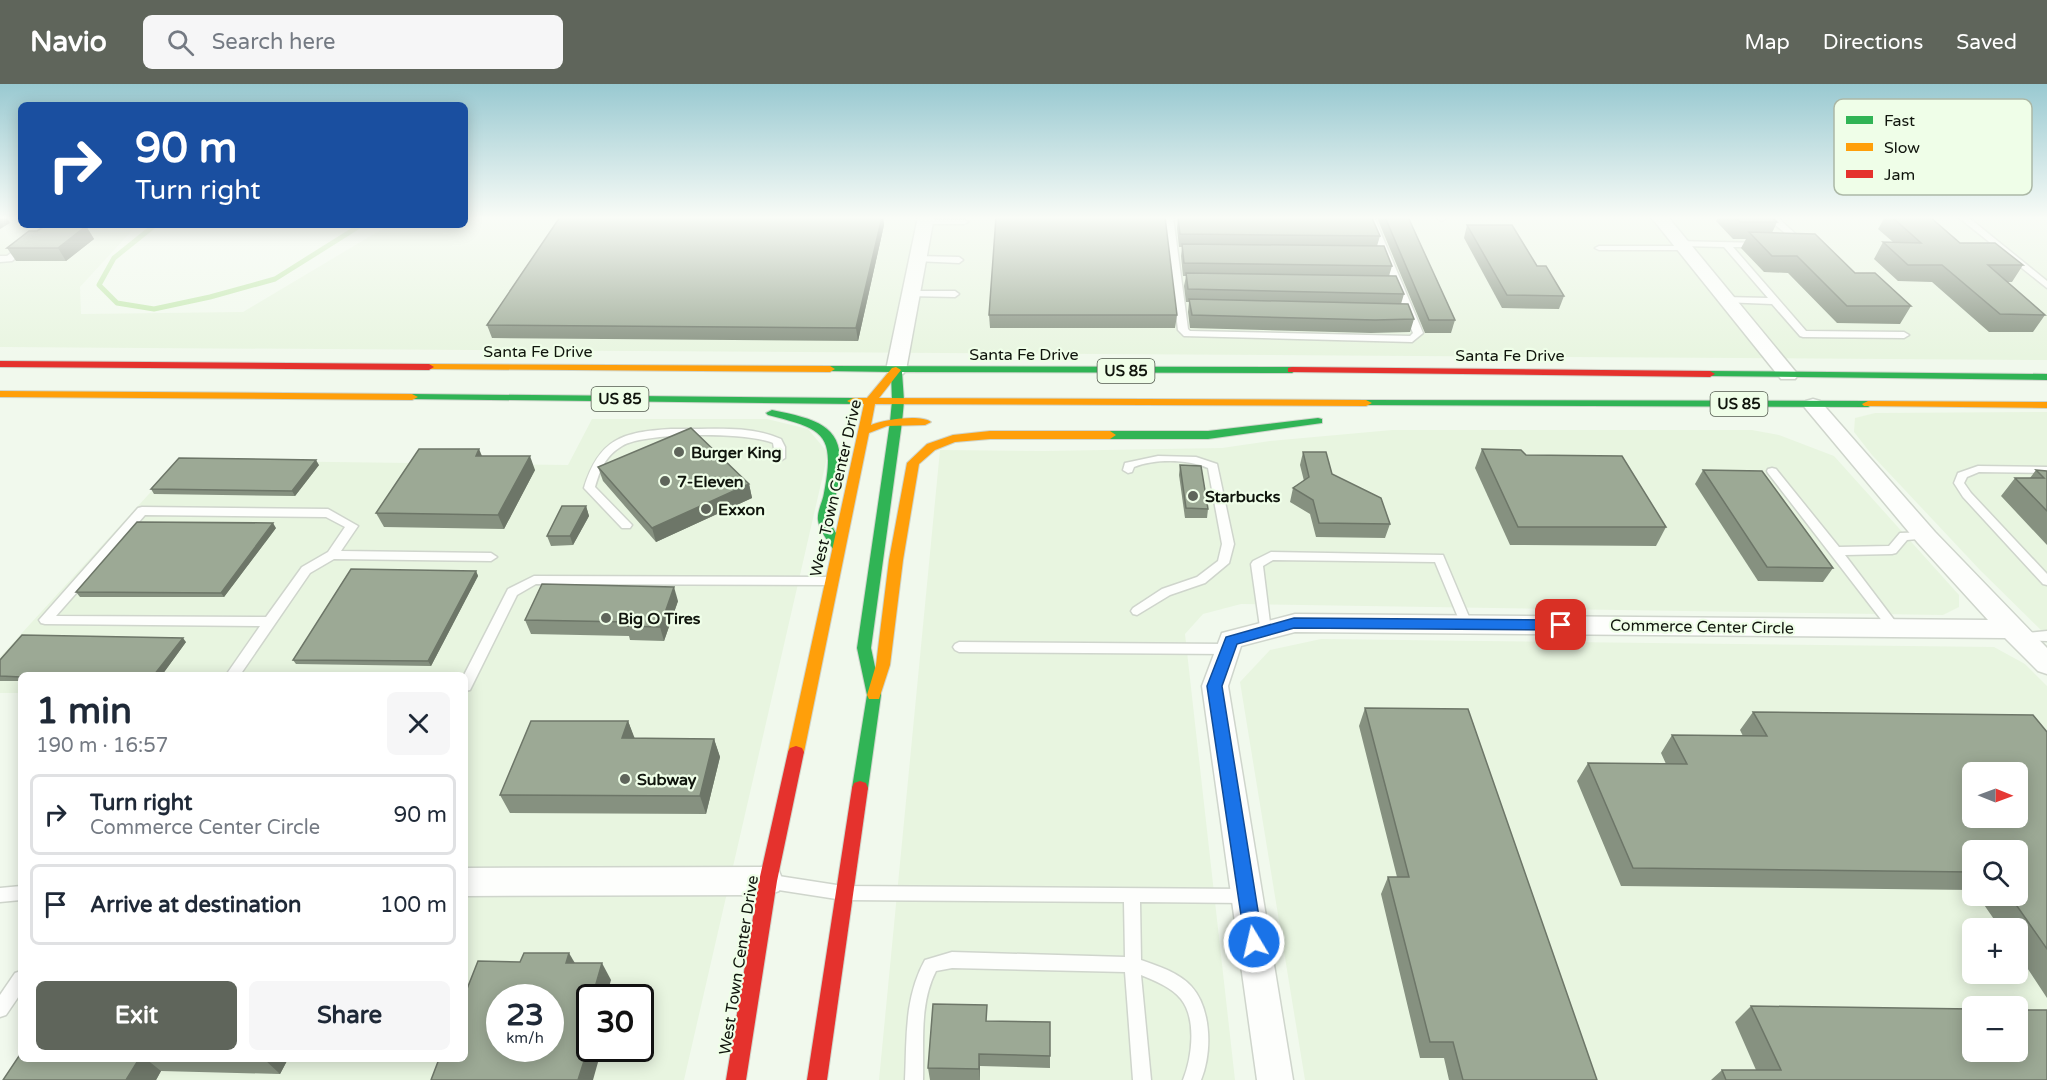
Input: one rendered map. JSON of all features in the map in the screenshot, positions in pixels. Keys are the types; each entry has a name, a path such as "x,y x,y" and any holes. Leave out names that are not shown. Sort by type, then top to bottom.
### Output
{"main road":[{"name":"Santa Fe Drive","path":"0,364 896,370 1356,370 2047,377"},
{"path":"242,380 301,378 405,366"},
{"path":"874,695 864,648 896,422 898,401 896,370"},
{"name":"West Town Center Drive","path":"736,1080 768,881 830,581 870,402 896,370"},
{"path":"0,383 195,381"},
{"path":"1769,389 2047,387"},
{"path":"1234,416 1282,404 1312,391 1333,389"},
{"name":"US 85","path":"0,394 870,402 2047,405"},
{"path":"369,397 444,411 774,413 798,417 829,433 837,450 835,475 824,520 838,546"},
{"path":"1363,417 1396,415 1432,403"},
{"path":"984,422 1202,420"},
{"path":"817,1080 843,893 874,695 883,665 896,560 913,463 931,447 953,439 990,435 1208,435 1330,420"},
{"path":"865,431 896,422 937,422"}],"street":[{"path":"896,370 917,263"},
{"path":"1695,263 1788,375"},
{"path":"1813,405 1924,535 2047,664"},
{"name":"Commerce Center Circle","path":"1228,649 1231,640 1294,623 1894,628 2015,633"},
{"path":"1228,649 1215,686 1275,1080"},
{"path":"468,882 768,881"}],"lane":[{"path":"1175,263 1184,332 1203,335 1412,339 1418,333 1390,263"},
{"path":"1742,263 1803,334 1904,335"},
{"path":"2020,263 2047,285"},
{"path":"1177,281 1188,281"},
{"path":"1386,284 1398,284"},
{"path":"911,294 955,294"},
{"path":"1725,300 1773,301"},
{"path":"1180,307 1191,308"},
{"path":"1398,312 1410,312"},
{"path":"626,525 589,488 606,451 626,438 647,433 758,434 777,441 780,447 780,458"},
{"path":"1128,470 1128,465 1143,460 1200,460 1213,466 1228,544 1223,563 1213,572 1201,580 1166,592 1137,611"},
{"path":"2047,470 1978,470 1962,475 1959,483 1967,495 2047,580"},
{"path":"1772,471 1894,628"},
{"path":"235,672 306,570 332,555 352,525 328,513 142,511 45,620 269,622"},
{"path":"1836,551 1892,550 1904,536 1924,535"},
{"path":"332,555 490,557"},
{"path":"1265,631 1257,564 1271,556 1439,558 1466,624"},
{"path":"468,680 512,592 534,580 830,581"},
{"path":"2015,633 2047,636"},
{"path":"959,647 1228,649"},
{"path":"768,881 843,893 1247,896"},
{"path":"0,895 18,893"},
{"path":"1132,895 1142,1080"},
{"path":"914,1080 918,995 925,974 932,965 952,960 1134,965 1161,976 1190,996 1194,1007 1200,1038 1197,1071 1192,1080"},
{"path":"0,1009 18,982"}],"shaded area":[{"path":"0,263 102,263 80,287 81,314 243,312 324,263 2047,263 2047,360 0,347"},
{"path":"2047,412 2047,636 1980,570 1872,455 1854,432 1855,418 1875,413"},
{"path":"592,419 767,419 808,429 828,453 684,1080 21,1080 33,1062 468,1062 468,672 18,672 18,693 0,693 0,657 180,460 568,465"},
{"path":"1392,430 1752,430 1779,435 1834,456 1959,595 1959,607 1943,615 1241,604 1203,614 1185,634 1235,1080 879,1080 940,450 1222,448 1270,441"},
{"path":"1321,639 1994,647 2025,664 2047,686 2047,1080 1305,1080 1240,682 1270,650"}],"building":[{"path":"529,263 871,263 856,328 487,325"},
{"path":"993,263 1171,263 1177,315 989,315"},
{"path":"1217,263 1391,263 1392,266"},
{"path":"1405,263 1429,263 1455,320 1429,320"},
{"path":"1489,263 1535,263 1537,266 1546,266 1564,296 1507,295"},
{"path":"1804,263 1845,263 1855,273 1875,273 1911,306 1847,306"},
{"path":"1906,263 2021,263 2023,265 1988,265 2045,315 2000,314 1942,265"},
{"path":"1186,273 1396,276 1404,294 1188,289"},
{"path":"1189,299 1408,304 1414,319 1192,315"},
{"path":"691,428 749,484 652,528 598,467"},
{"path":"419,449 479,449 476,456 530,456 498,515 376,513"},
{"path":"1482,449 1521,450 1526,455 1622,456 1666,527 1518,527"},
{"path":"1303,452 1326,452 1332,474 1381,498 1390,524 1319,523 1313,500 1293,488 1309,477"},
{"path":"179,458 316,460 292,491 151,489"},
{"name":"Starbucks","path":"1180,465 1201,466 1208,509 1186,508"},
{"path":"1703,470 1762,471 1833,568 1767,567"},
{"path":"2036,470 2047,471 2047,511 2015,478 2044,478"},
{"path":"562,506 586,506 570,536 547,536"},
{"path":"137,522 273,523 221,593 76,592"},
{"path":"351,569 476,571 428,661 293,660"},
{"path":"542,584 674,587 660,627 625,626 627,622 525,620"},
{"path":"22,635 183,638 156,672 18,672 18,677 0,676 0,660"},
{"path":"1365,708 1468,709 1597,1080 1463,1080 1453,1042 1430,1042 1388,877 1409,877"},
{"path":"1753,712 2033,715 2047,732 2047,949 2028,922 2028,918 2025,918 2017,906 2028,906 2028,840 1962,840 1962,872 1633,868 1588,763 1687,764 1672,735 1767,736"},
{"path":"531,721 628,721 622,738 714,739 700,796 500,795"},
{"path":"524,953 569,953 566,963 602,963 596,984 576,984 576,1062 584,1062 578,1080 431,1080 438,1062 468,1062 468,986 478,961 520,962"},
{"path":"933,1004 987,1005 986,1021 1050,1022 1050,1056 979,1054 979,1069 928,1068"},
{"path":"1751,1006 1962,1009 1962,1062 2028,1062 2028,1010 2047,1010 2047,1080 1726,1080 1722,1070 1781,1070"},
{"path":"18,1058 18,1062 137,1062 126,1080 3,1080"}],"waterway":[{"path":"111,263 99,285 117,303 154,309 210,297 275,279 300,263"}],"traffic: fast":[{"path":"830,369 1292,370"},
{"path":"860,788 874,695 864,648 896,422 898,401 896,370"},
{"path":"1710,374 2047,377"},
{"path":"412,397 853,401"},
{"path":"1366,403 1868,404"},
{"path":"772,413 792,417 820,428 828,435 833,445 834,475 825,519 827,528 838,546"},
{"path":"1110,435 1208,435 1318,421"}],"traffic: slow":[{"path":"429,367 830,369"},
{"path":"796,752 870,401 896,370"},
{"path":"0,394 412,397"},
{"path":"853,401 1366,403"},
{"path":"1868,404 2047,405"},
{"path":"865,431 885,423 925,422"},
{"path":"874,695 883,665 896,560 913,463 931,447 953,439 990,435 1110,435"}],"traffic: jam":[{"path":"0,364 429,367"},
{"path":"1292,370 1710,374"},
{"path":"736,1080 768,881 796,752"},
{"path":"817,1080 860,788"}],"place":[{"name":"Burger King","path":"679,452"},
{"name":"7-Eleven","path":"665,481"},
{"name":"Starbucks","path":"1193,496"},
{"name":"Exxon","path":"706,509"},
{"name":"Big O Tires","path":"606,618"},
{"name":"Subway","path":"625,779"}],"route":[{"path":"1254,942 1215,686 1231,640 1294,623 1561,625"}]}
